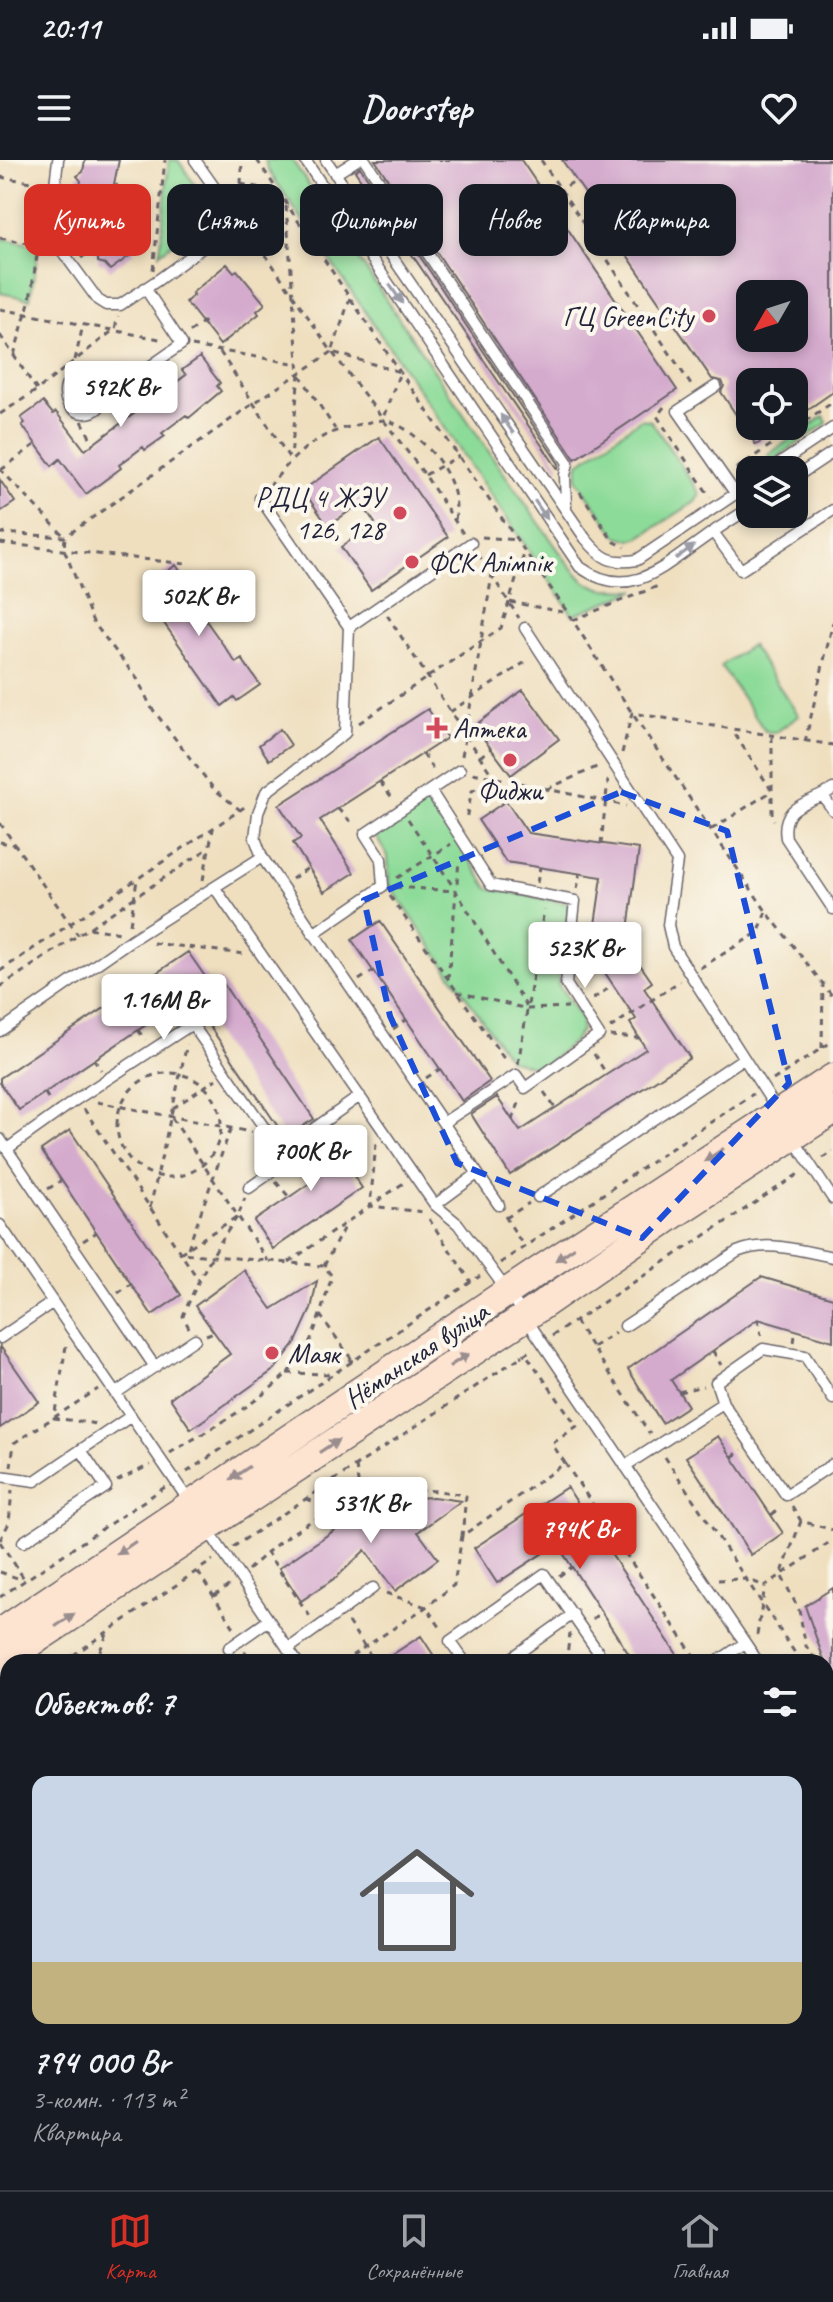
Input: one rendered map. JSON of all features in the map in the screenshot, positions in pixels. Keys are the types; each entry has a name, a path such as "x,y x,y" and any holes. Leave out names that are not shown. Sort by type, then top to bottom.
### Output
{"main road":[{"name":"Нёманская вуліца","path":"0,1633 525,1317 785,1124 833,1078"},
{"name":"Нёманская вуліца","path":"12,1654 508,1292 785,1124 833,1110"}],"lane":[{"path":"54,184 58,160"},
{"path":"195,160 212,184"},
{"path":"305,160 580,567 596,578 615,582 639,580 661,570 736,517"},
{"path":"326,160 594,550 616,562 637,560 736,488"},
{"path":"335,174 357,160"},
{"path":"365,160 568,463 565,475 566,510"},
{"path":"65,256 98,300 106,305 120,305 191,256"},
{"path":"105,398 103,386 96,376 78,374 72,377 66,388 67,401 77,410 90,412 181,342 145,288"},
{"path":"716,386 678,411 732,489"},
{"path":"791,456 833,428"},
{"path":"808,469 833,452"},
{"path":"260,498 349,627 345,733 266,792 258,813 255,838 262,857 281,886 499,1205"},
{"path":"713,532 741,570 833,510"},
{"path":"349,627 467,539"},
{"path":"525,628 677,861 668,925 673,947 833,1199"},
{"path":"313,934 383,886 381,859 365,834 460,770"},
{"path":"833,789 806,801 790,813 783,825 786,838 833,909"},
{"path":"430,790 491,885 575,901 566,984 599,1035 525,1088 516,1075 443,1123"},
{"path":"823,796 833,810"},
{"path":"0,1031 131,940 262,857"},
{"path":"215,888 435,1205 458,1224 508,1292 753,1654"},
{"path":"7,1149 192,1024 281,1152"},
{"path":"538,1197 744,1058"},
{"path":"249,1188 269,1174 281,1152 360,1096"},
{"path":"0,1139 155,1367"},
{"path":"435,1205 477,1174"},
{"path":"0,1225 291,1654"},
{"path":"625,1326 737,1252 752,1246 768,1245 833,1257"},
{"path":"0,1338 53,1302"},
{"path":"116,1393 195,1339"},
{"path":"833,1399 805,1356 763,1349 716,1382 723,1403 786,1495 833,1464"},
{"path":"625,1466 723,1403"},
{"path":"5,1476 35,1481 131,1416"},
{"path":"23,1542 106,1487 81,1450"},
{"path":"459,1654 450,1641 544,1574 600,1654"},
{"path":"288,1649 373,1588"},
{"path":"517,1654 573,1614"},
{"path":"229,1648 269,1620"},
{"path":"729,1654 745,1643"}],"path":[{"path":"158,280 151,267 165,160"},
{"path":"241,184 242,160"},
{"path":"258,160 273,184"},
{"path":"541,160 692,386"},
{"path":"0,177 42,184"},
{"path":"568,185 576,180"},
{"path":"284,200 568,613 766,911 833,997"},
{"path":"286,202 248,229 332,352 425,475 525,628"},
{"path":"286,202 299,374 290,459"},
{"path":"0,238 24,243"},
{"path":"14,355 37,256"},
{"path":"72,265 84,256"},
{"path":"0,532 65,537 254,403 332,352 350,298"},
{"path":"0,309 298,364"},
{"path":"181,342 206,320"},
{"path":"75,360 83,324"},
{"path":"0,414 37,390 115,329"},
{"path":"0,335 37,390"},
{"path":"220,352 290,459"},
{"path":"332,352 400,372"},
{"path":"383,420 400,372"},
{"path":"299,374 335,429"},
{"path":"666,405 657,416 710,497 732,489 737,467 833,402"},
{"path":"77,410 93,444"},
{"path":"260,498 290,459 335,429 383,420 409,432 442,465 455,490 455,520"},
{"path":"36,444 0,469 65,537 64,549 93,622 138,680 151,707 213,788 240,810"},
{"path":"425,475 459,456"},
{"path":"565,475 574,482 613,541 625,547"},
{"path":"467,539 518,540"},
{"path":"0,543 186,564"},
{"path":"345,733 501,628 525,551"},
{"path":"492,575 460,770 643,809"},
{"path":"510,602 568,613"},
{"path":"380,605 494,778"},
{"path":"805,742 833,622"},
{"path":"450,712 541,652"},
{"path":"632,713 833,745"},
{"path":"731,729 772,791"},
{"path":"772,736 772,816 786,838"},
{"path":"480,757 491,748"},
{"path":"423,754 442,782"},
{"path":"601,844 611,760"},
{"path":"448,979 461,838 472,791 494,778"},
{"path":"380,782 433,855 528,1009"},
{"path":"712,829 772,791"},
{"path":"0,971 266,792"},
{"path":"338,809 365,834"},
{"path":"0,823 78,935"},
{"path":"200,898 213,829"},
{"path":"383,886 461,838"},
{"path":"0,842 15,845"},
{"path":"0,987 209,848"},
{"path":"281,886 308,868"},
{"path":"131,940 129,932 137,880"},
{"path":"383,886 456,891"},
{"path":"383,886 516,1075"},
{"path":"516,1075 546,896"},
{"path":"599,1035 759,932 766,911"},
{"path":"89,928 126,934 131,940 262,956"},
{"path":"822,1048 823,981"},
{"path":"457,992 528,1009 581,1007 613,985"},
{"path":"150,1208 192,1024"},
{"path":"599,1035 639,1038"},
{"path":"496,1266 833,1041"},
{"path":"586,1043 607,1075"},
{"path":"166,1073 181,1074 205,1087 219,1112 221,1126 212,1153 203,1164 181,1175 157,1175 144,1170 128,1156 118,1136 117,1121 127,1093 137,1083 166,1073"},
{"path":"173,1108 226,1073"},
{"path":"535,1080 555,1108"},
{"path":"512,1120 525,1088"},
{"path":"77,1099 269,1135"},
{"path":"77,1099 198,1279"},
{"path":"171,1117 268,1261"},
{"path":"370,1206 378,1123"},
{"path":"188,1248 231,1128"},
{"path":"120,1162 128,1156"},
{"path":"547,1339 811,1165"},
{"path":"269,1174 289,1197"},
{"path":"288,1263 415,1175"},
{"path":"195,1339 183,1316 210,1255 238,1216 249,1188"},
{"path":"506,1218 538,1197"},
{"path":"499,1205 524,1247"},
{"path":"370,1206 425,1212 471,1282"},
{"path":"180,1253 238,1216"},
{"path":"324,1266 347,1222"},
{"path":"106,1487 160,1459 258,1398 287,1373 309,1344 332,1276 324,1266 180,1253"},
{"path":"180,1477 483,1274"},
{"path":"319,1314 353,1361"},
{"path":"758,1319 763,1349"},
{"path":"575,1321 796,1654"},
{"path":"593,1347 625,1326"},
{"path":"54,1418 70,1327"},
{"path":"228,1550 534,1348"},
{"path":"301,1355 353,1361"},
{"path":"520,1356 528,1357 577,1426 552,1444 693,1654"},
{"path":"287,1373 333,1374"},
{"path":"25,1580 0,1541 9,1523 13,1499 5,1476 14,1443 108,1382"},
{"path":"679,1392 716,1382"},
{"path":"54,1418 115,1427"},
{"path":"462,1536 565,1463"},
{"path":"356,1466 360,1498"},
{"path":"0,1597 168,1485"},
{"path":"214,1596 240,1578 266,1551 333,1508 360,1498 409,1491 441,1490 466,1496 454,1585 354,1654"},
{"path":"306,1499 333,1508"},
{"path":"771,1515 790,1503 801,1521 833,1530"},
{"path":"801,1521 781,1575 799,1610 806,1646 812,1654"},
{"path":"757,1654 765,1586 833,1540"},
{"path":"266,1551 317,1628"},
{"path":"76,1654 216,1558"},
{"path":"197,1571 246,1654"},
{"path":"0,1572 25,1580"},
{"path":"703,1580 746,1579 765,1586"},
{"path":"373,1588 426,1607 450,1641"},
{"path":"341,1612 370,1654"},
{"path":"567,1654 573,1614"},
{"path":"98,1654 108,1632"}],"highlighted area":[{"path":"621,792 727,831 789,1083 642,1238 457,1163 390,1016 364,900"}],"green space":[{"path":"169,160 178,160 194,184 167,184 167,248 160,253"},
{"path":"265,160 292,160 308,184 300,184 300,217 284,193 284,184 278,184"},
{"path":"0,238 24,243 24,256 37,256 30,299 0,293"},
{"path":"327,256 357,256 491,455 567,562 585,582 603,589 636,590 573,615"},
{"path":"824,416 827,423 808,436 808,427"},
{"path":"641,419 651,421 700,494 695,502 631,540 617,536 577,480 579,463"},
{"path":"790,440 802,440 779,456 768,455"},
{"path":"751,645 799,716 775,733 765,731 721,666"},
{"path":"430,796 488,888 569,904 558,984 581,1019 581,1030 575,1040 540,1069 509,1059 389,884 388,857 375,835"}],"building":[{"path":"85,160 119,160 114,184 80,184 77,176 83,172"},
{"path":"375,160 521,160 537,184 459,184 459,256 568,256 568,229 677,390 575,459 439,256 443,256 443,184 391,184"},
{"name":"ГЦ GreenCity","path":"562,160 833,160 833,392 808,409 808,368 736,368 736,415 721,392 724,386 722,381 712,379 628,256 736,256 736,184 584,184 584,192"},
{"path":"360,167 371,184 364,184 355,171"},
{"path":"98,256 129,256 110,270 98,262"},
{"path":"413,256 420,256 559,464 558,469"},
{"path":"227,264 234,272 237,270 265,304 257,311 259,314 220,345 186,302 194,295 192,293"},
{"path":"200,357 220,383 217,386 221,391 189,418 186,415 162,433 165,436 145,450 143,447 119,465 121,468 86,494 60,459 52,466 22,425 25,423 21,418 43,402 53,414 56,412 85,450 186,375 182,370"},
{"name":"РДЦ 4 ЖЭУ 126, 128","path":"379,437 448,537 371,590 341,547 375,523 361,503 328,526 303,490"},
{"path":"0,480 15,502 0,512"},
{"path":"176,565 196,594 190,598 236,663 242,659 260,685 237,701 234,697 222,706 145,596 155,589 151,583"},
{"path":"523,690 559,739 511,775 474,726"},
{"path":"428,709 447,738 320,820 354,873 324,892 293,843 301,838 279,805"},
{"path":"280,729 291,745 269,760 259,745"},
{"path":"506,801 528,833 639,849 626,944 652,982 644,988 690,1058 510,1175 471,1114 497,1097 520,1131 646,1049 630,1023 636,1019 591,952 602,877 506,862 478,820"},
{"path":"380,921 490,1081 462,1101 352,940"},
{"path":"188,952 211,985 220,979 314,1119 285,1137 189,996 19,1110 0,1083 0,1078"},
{"path":"70,1130 181,1295 152,1315 41,1150"},
{"path":"324,1132 362,1188 273,1249 254,1221 316,1179 297,1150"},
{"path":"244,1270 272,1309 317,1281 311,1309 296,1342 275,1369 191,1429 170,1398 230,1354 195,1306"},
{"path":"761,1277 833,1298 833,1341 758,1319 671,1380 688,1406 662,1423 628,1369"},
{"path":"0,1346 39,1402 0,1428"},
{"path":"718,1436 783,1533 751,1555 686,1457"},
{"path":"567,1487 677,1654 629,1654 557,1544 497,1583 474,1548"},
{"path":"433,1497 461,1501 418,1532 438,1559 395,1591 365,1550 338,1576 301,1601 279,1568 364,1510 396,1499"},
{"path":"833,1588 833,1654 822,1654 805,1606"},
{"path":"421,1636 433,1654 393,1654"}],"place":[{"name":"ГЦ GreenCity","path":"709,316"},
{"name":"РДЦ 4 ЖЭУ 126, 128","path":"400,513"},
{"name":"ФСК Алімпік","path":"412,562"},
{"name":"Аптека","path":"437,728"},
{"name":"Фиджи","path":"510,760"},
{"name":"Маяк","path":"272,1353"}]}
